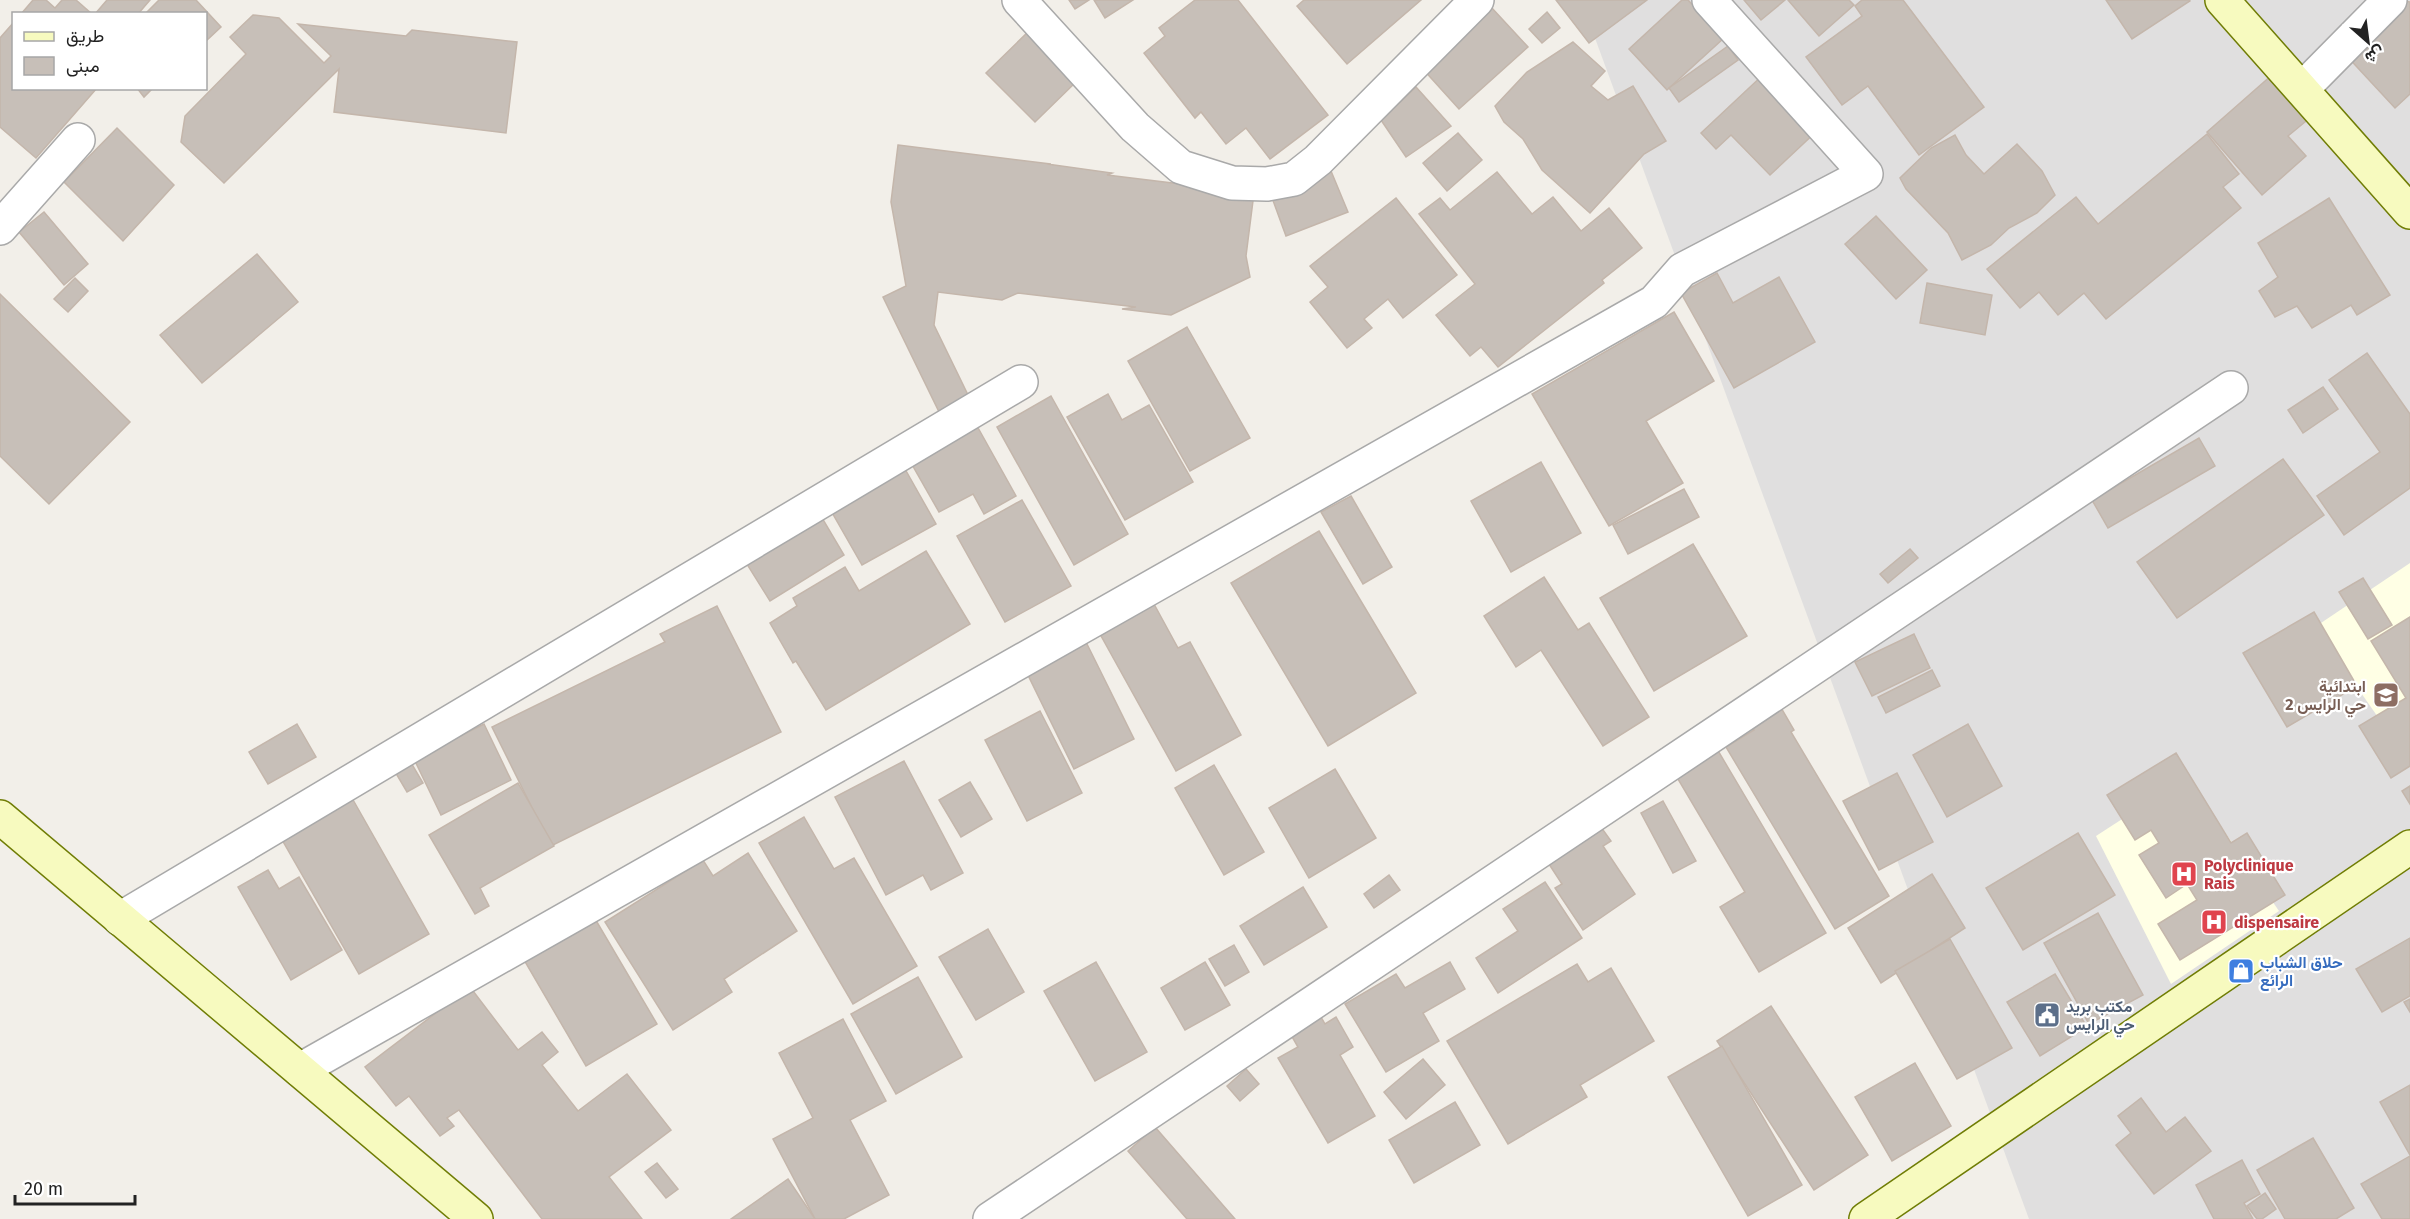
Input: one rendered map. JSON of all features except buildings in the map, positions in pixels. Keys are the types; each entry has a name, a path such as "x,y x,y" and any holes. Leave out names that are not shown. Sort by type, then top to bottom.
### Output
{"street":[{"path":"1020,0 1135,127 1181,167 1232,183 1267,184 1294,178 1318,160 1477,0"},
{"path":"300,1070 1654,302 1682,270 1866,174 1709,0"},
{"path":"2222,0 2410,212"},
{"path":"2302,89 2391,0"},
{"path":"0,228 78,140"},
{"path":"120,919 1021,382"},
{"path":"990,1219 2231,388"},
{"path":"0,817 476,1219"},
{"path":"1866,1219 2410,847"}],"shaded area":[{"path":"1581,0 2410,0 2410,1219 2029,1219"},
{"name":"ابتدائية حي الرايس 2","path":"2410,563 2410,763 2315,627"},
{"name":"Polyclinique Rais","path":"2187,777 2279,911 2171,984 2096,836"}],"place":[{"name":"ابتدائية حي الرايس 2","path":"2386,695"},
{"name":"Polyclinique Rais","path":"2184,874"},
{"name":"dispensaire","path":"2214,922"},
{"name":"حلاق الشباب الرائع","path":"2241,971"},
{"name":"مكتب بريد حي الرايس","path":"2047,1015"}]}
